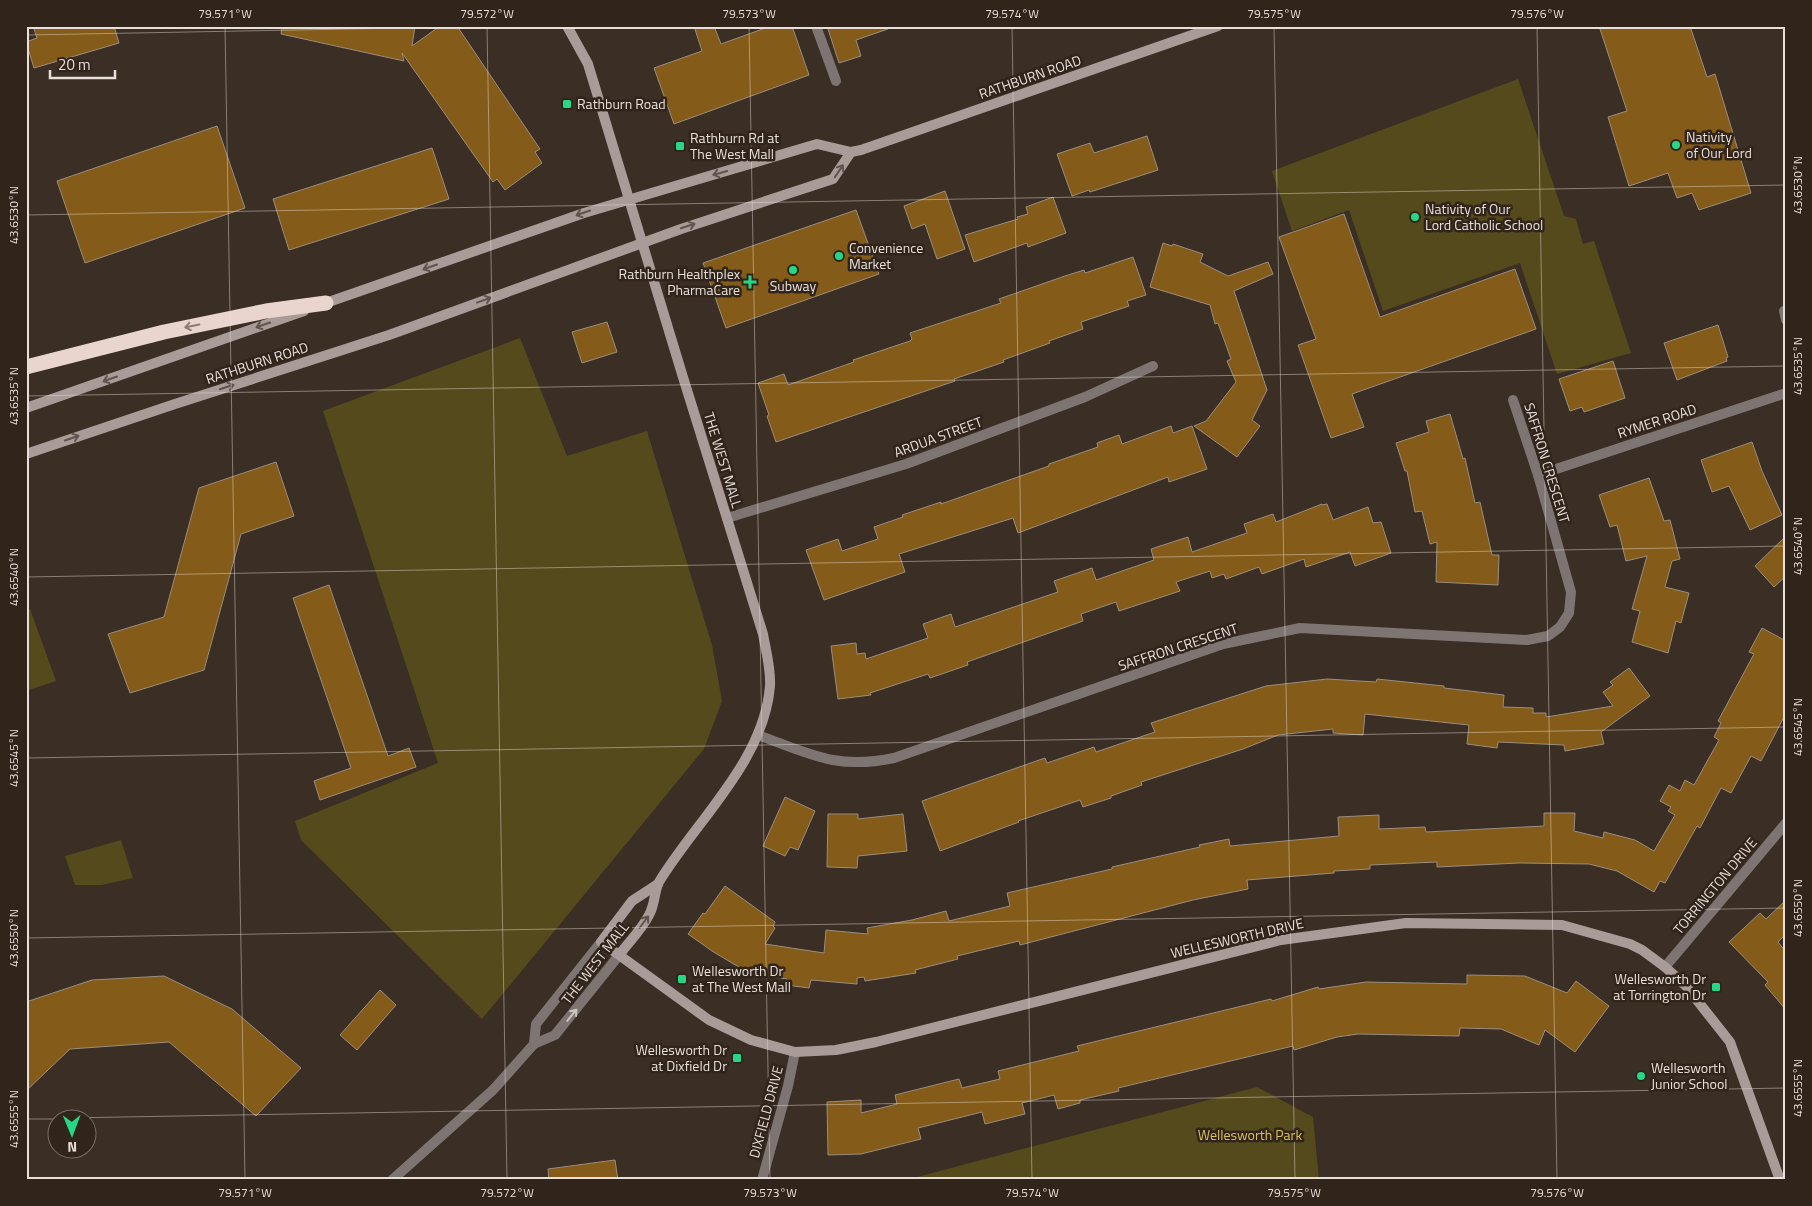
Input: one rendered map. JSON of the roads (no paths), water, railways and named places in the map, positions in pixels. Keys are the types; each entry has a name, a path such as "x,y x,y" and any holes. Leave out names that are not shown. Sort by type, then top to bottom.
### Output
{"highway":[{"path":"26,367 164,332 266,311 326,303"}],"main road":[{"name":"THE WEST MALL","path":"567,26 575,37 588,64 763,634 770,684 767,708 758,735 730,784 658,884 632,902 601,942"},
{"name":"RATHBURN ROAD","path":"26,454 389,335 642,243 833,179 851,152 1218,26"},
{"path":"26,408 629,198 817,144 851,152"},
{"name":"THE WEST MALL","path":"620,954 650,914 658,884"},
{"name":"WELLESWORTH DRIVE","path":"601,942 708,1020 751,1040 795,1052 836,1050 876,1042 1281,940 1406,923 1562,925 1630,944 1642,950 1665,967 1684,985 1730,1042 1780,1180"}],"street":[{"path":"816,26 836,81"},
{"name":"ARDUA STREET","path":"726,518 906,464 1085,396 1153,366"},
{"name":"RYMER ROAD","path":"1538,475 1786,393"},
{"name":"SAFFRON CRESCENT","path":"758,735 829,760 850,763 874,761 894,758 1223,644 1300,628 1526,640 1548,636 1560,627 1569,613 1571,592 1538,475 1513,400"},
{"name":"TORRINGTON DRIVE","path":"1665,967 1786,823"},
{"name":"THE WEST MALL","path":"534,1044 536,1024 601,942"},
{"name":"THE WEST MALL","path":"392,1180 493,1090 534,1044 555,1036 620,954"},
{"name":"DIXFIELD DRIVE","path":"762,1180 790,1079 795,1052"}],"place":[{"name":"Rathburn Road","path":"567,104"},
{"name":"Nativity of Our Lord","path":"1676,145"},
{"name":"Rathburn Rd at The West Mall","path":"680,146"},
{"name":"Nativity of Our Lord Catholic School","path":"1415,217"},
{"name":"Convenience Market","path":"839,256"},
{"name":"Subway","path":"793,270"},
{"name":"Rathburn Healthplex PharmaCare","path":"750,282"},
{"name":"Wellesworth Dr at The West Mall","path":"682,979"},
{"name":"Wellesworth Dr at Torrington Dr","path":"1716,987"},
{"name":"Wellesworth Dr at Dixfield Dr","path":"737,1058"},
{"name":"Wellesworth Junior School","path":"1641,1076"}],"park label":[{"name":"Wellesworth Park","path":"1250,1135"}]}
